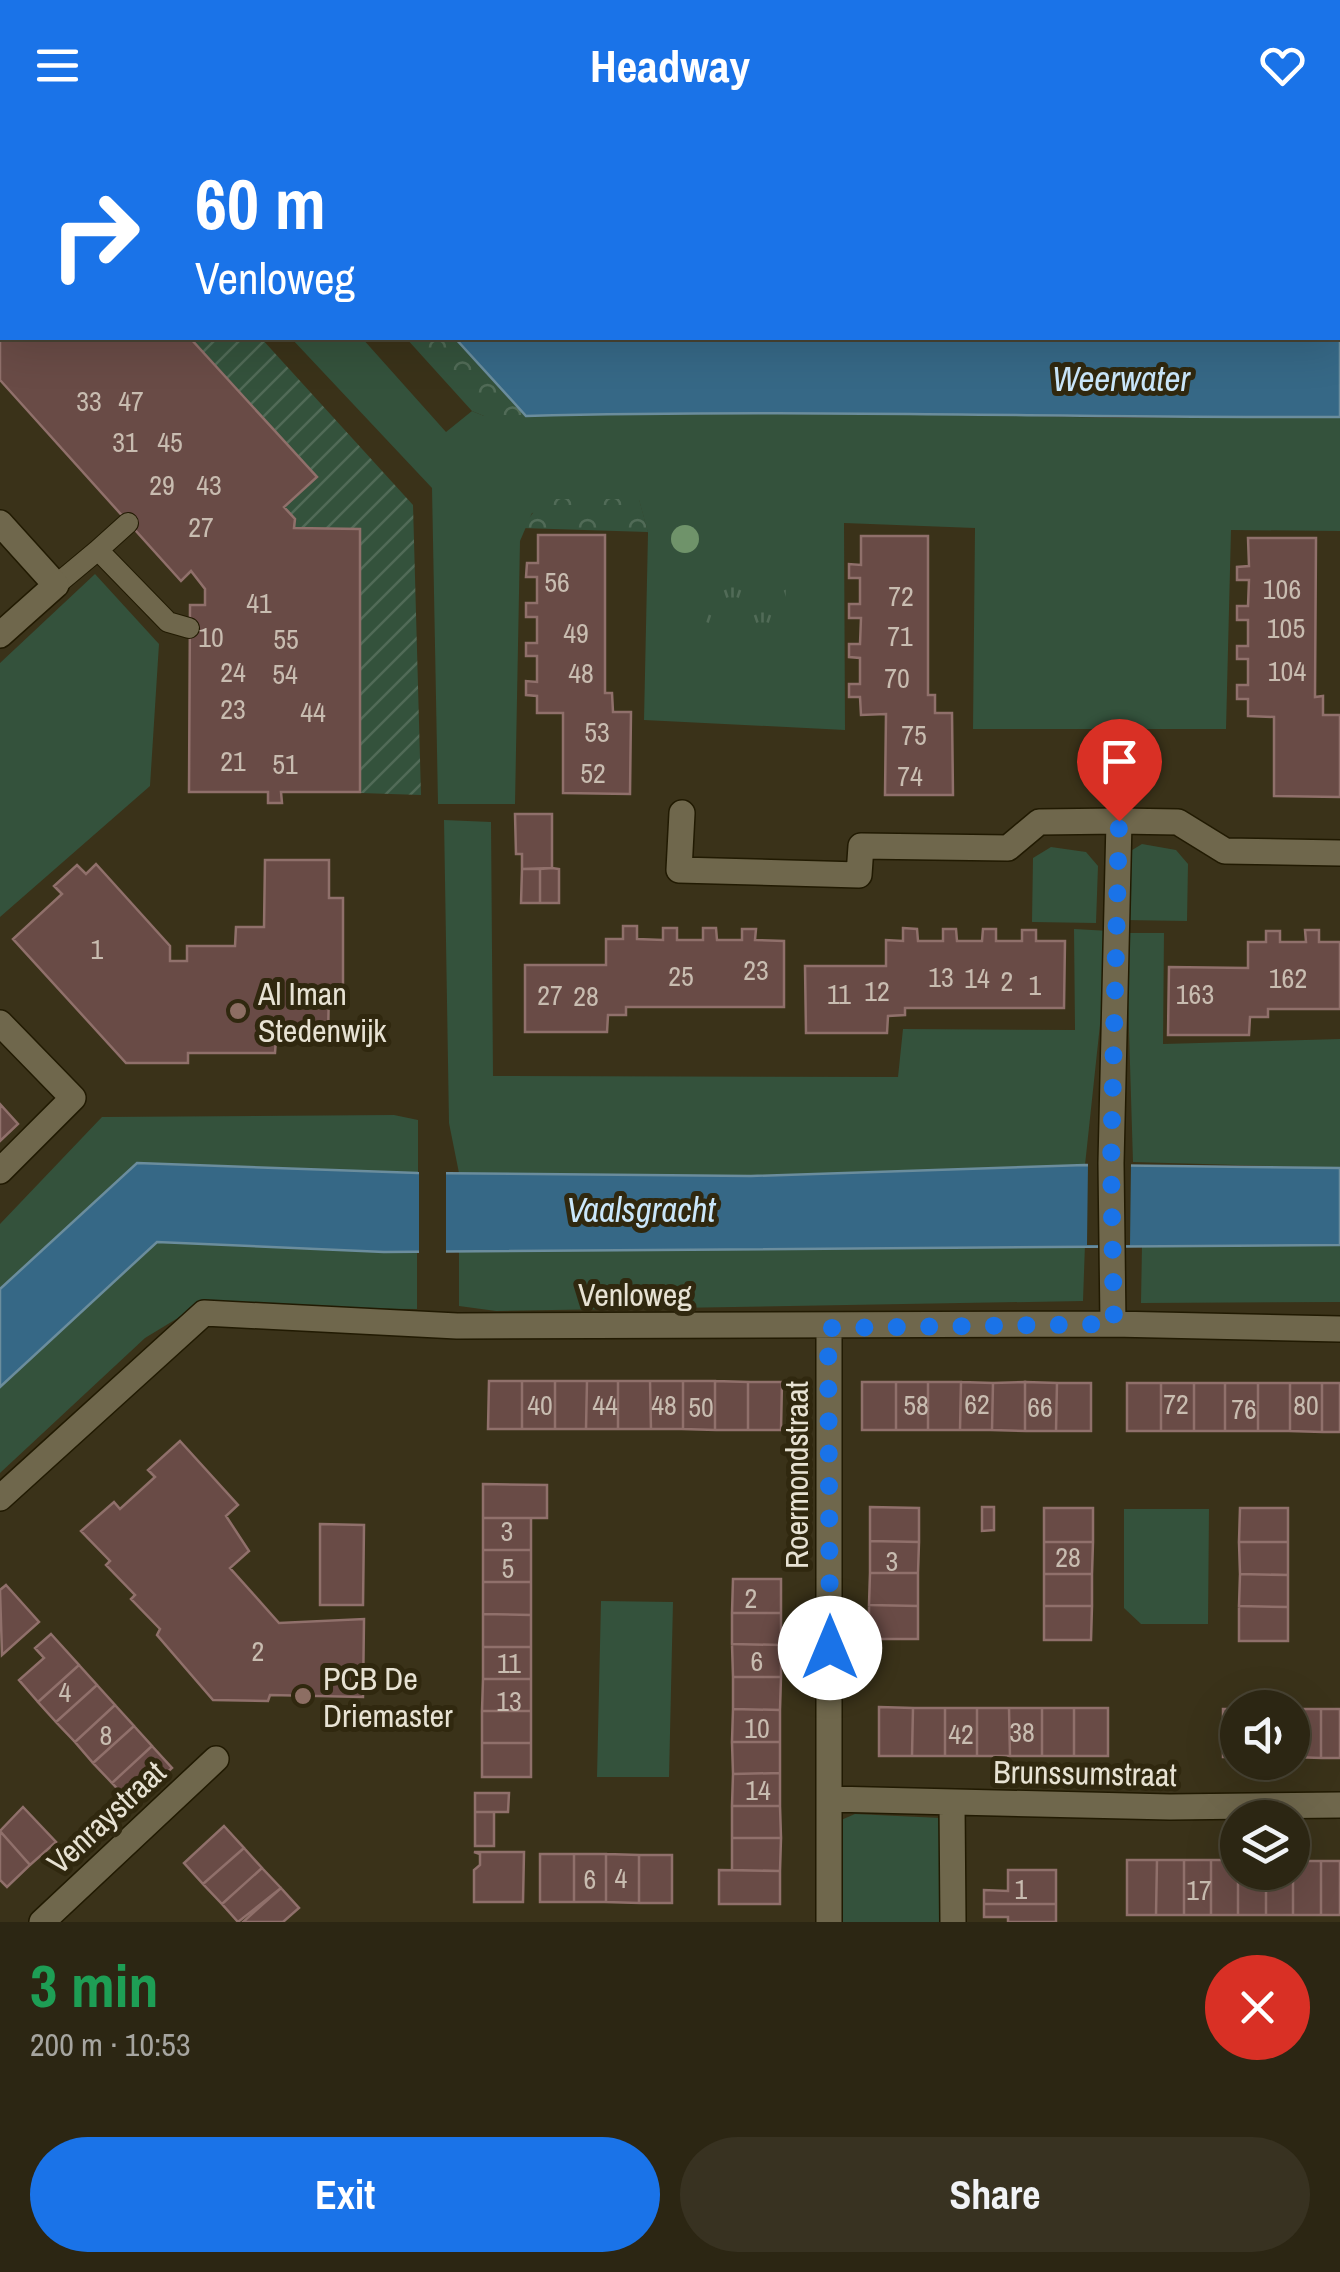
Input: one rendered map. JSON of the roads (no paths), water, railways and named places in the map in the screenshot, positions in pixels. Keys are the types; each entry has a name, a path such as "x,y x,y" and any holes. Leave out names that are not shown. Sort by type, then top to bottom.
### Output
{"street":[{"path":"0,523 56,585 0,634"},
{"path":"682,813 679,870 860,874 861,846 1008,848 1039,822 1178,822 1225,851 1340,853"},
{"path":"1114,1324 1111,1163 1119,821"},
{"path":"0,1023 73,1098 0,1171"},
{"name":"Venloweg","path":"0,1498 204,1313 435,1326 828,1328 1114,1324 1340,1328"},
{"name":"Roermondstraat","path":"828,1328 829,1922"},
{"name":"Venraystraat","path":"42,1922 216,1758"},
{"name":"Brunssumstraat","path":"830,1798 952,1804 1340,1805"},
{"path":"952,1804 953,1922"}],"lane":[{"path":"56,585 128,522"},
{"path":"98,550 168,622 190,628"}],"water":[{"name":"Weerwater","path":"457,340 1340,340 1340,417 730,413 526,416"},
{"name":"Vaalsgracht","path":"137,1163 418,1173 751,1176 1085,1165 1340,1168 1340,1245 384,1252 157,1242 0,1387 0,1289"}],"place":[{"name":"Al Iman Stedenwijk","path":"238,1011"},
{"name":"PCB De Driemaster","path":"303,1696"}]}
